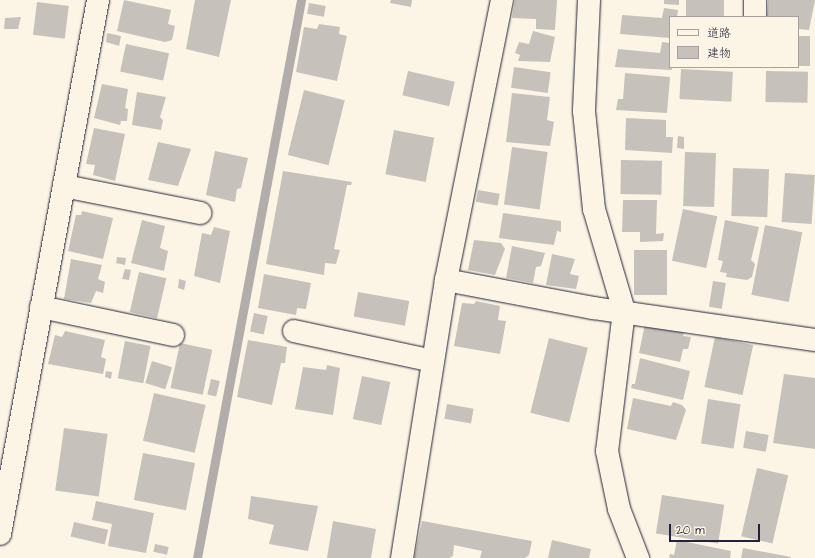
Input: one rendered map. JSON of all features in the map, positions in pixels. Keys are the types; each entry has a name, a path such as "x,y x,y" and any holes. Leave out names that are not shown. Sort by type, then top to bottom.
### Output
{"street":[{"path":"0,534 98,0"},
{"path":"402,558 446,280 502,0"},
{"path":"589,0 584,111 594,209 624,312 607,451 619,509 638,558"},
{"path":"755,0 755,16"},
{"path":"64,186 200,213"},
{"path":"446,280 593,308 815,340"},
{"path":"41,307 173,335"},
{"path":"294,331 433,361"}],"building":[{"path":"124,0 171,10 168,24 175,26 172,40 165,42 117,31"},
{"path":"195,0 231,0 219,57 186,49"},
{"path":"391,0 412,0 411,7 390,3"},
{"path":"515,0 557,0 555,30 536,29 536,19 512,18"},
{"path":"664,0 679,0 679,5 664,4"},
{"path":"686,0 724,0 724,16 686,16"},
{"path":"768,0 815,0 809,30 799,29 799,16 767,16"},
{"path":"37,2 69,6 65,39 33,35"},
{"path":"309,3 326,6 324,17 307,14"},
{"path":"664,8 678,10 677,16 669,16 669,38 620,34 622,15 662,18"},
{"path":"21,17 18,29 4,29 5,18"},
{"path":"319,24 340,27 339,34 347,36 337,81 296,72 304,27 317,29"},
{"path":"533,31 555,37 550,62 518,61 520,55 515,53 519,42 529,44"},
{"path":"107,33 121,36 119,46 106,42"},
{"path":"799,36 810,36 810,66 799,66"},
{"path":"662,42 669,43 669,68 672,68 672,70 615,67 618,49 660,53"},
{"path":"126,44 169,53 163,81 120,71"},
{"path":"514,67 551,72 548,93 511,88"},
{"path":"681,69 733,72 731,102 679,99"},
{"path":"408,71 455,82 449,106 402,95"},
{"path":"766,71 808,72 807,103 765,102"},
{"path":"625,73 670,77 667,113 616,110 618,99 623,99"},
{"path":"102,84 128,89 125,108 128,109 127,121 121,121 120,125 94,118"},
{"path":"304,90 345,100 329,165 288,155"},
{"path":"137,92 166,97 160,117 163,120 161,130 132,125"},
{"path":"512,93 550,97 547,120 554,122 550,146 506,142"},
{"path":"626,118 666,120 666,137 673,137 672,153 625,150"},
{"path":"94,128 125,134 115,181 93,175 95,165 86,164"},
{"path":"394,130 434,138 426,182 385,174"},
{"path":"678,136 684,137 684,149 677,148"},
{"path":"158,142 191,149 178,186 148,180"},
{"path":"512,147 548,152 540,209 504,204"},
{"path":"215,151 248,158 241,188 237,189 235,202 206,195"},
{"path":"685,152 716,153 714,207 683,206"},
{"path":"621,160 662,161 661,195 620,194"},
{"path":"733,168 769,169 767,217 731,216"},
{"path":"283,171 352,182 351,185 347,185 334,249 340,250 336,264 325,263 324,275 266,264"},
{"path":"785,173 815,175 812,224 782,222"},
{"path":"478,190 500,194 498,206 476,202"},
{"path":"623,200 657,200 656,234 664,233 663,241 640,242 640,232 622,232"},
{"path":"683,209 717,216 706,268 672,261"},
{"path":"82,211 113,218 103,259 68,251 76,215 81,215"},
{"path":"503,213 561,221 561,232 557,231 554,245 499,238"},
{"path":"142,220 165,226 160,248 168,251 164,271 131,263"},
{"path":"725,220 759,227 751,260 755,264 752,277 747,280 726,277 727,273 720,272 723,261 718,260"},
{"path":"765,225 802,232 789,302 751,295"},
{"path":"214,227 230,231 220,283 194,276 202,233 211,235"},
{"path":"474,240 501,243 505,249 495,275 468,270"},
{"path":"512,246 545,253 541,266 536,267 533,283 506,278"},
{"path":"634,250 667,250 667,295 634,295"},
{"path":"552,254 575,259 570,274 579,276 576,289 546,285"},
{"path":"117,257 126,258 125,265 116,263"},
{"path":"71,259 102,265 98,279 105,282 103,293 96,291 91,303 64,299"},
{"path":"125,269 131,270 129,280 122,279"},
{"path":"139,272 166,278 157,318 130,312"},
{"path":"264,274 311,283 306,309 297,308 296,315 258,308"},
{"path":"179,279 186,281 184,290 178,288"},
{"path":"713,281 726,283 722,309 709,307"},
{"path":"358,292 409,301 405,326 354,317"},
{"path":"476,301 500,306 498,320 506,321 500,354 454,346 462,303 474,304"},
{"path":"254,313 268,316 264,334 250,332"},
{"path":"645,324 684,332 683,336 691,337 688,349 683,349 680,362 639,353"},
{"path":"65,331 105,340 101,357 106,359 103,374 48,364 55,335 62,337"},
{"path":"715,337 753,345 743,395 704,387"},
{"path":"549,338 588,348 569,422 530,413"},
{"path":"248,340 287,347 285,363 281,363 272,405 237,397"},
{"path":"125,341 151,346 143,383 118,378"},
{"path":"180,343 212,350 203,395 170,388"},
{"path":"640,358 690,371 683,400 631,388 632,384 635,384"},
{"path":"152,361 172,367 165,389 145,383"},
{"path":"327,365 340,368 333,415 295,409 303,367 326,370"},
{"path":"106,371 112,372 111,379 105,377"},
{"path":"784,374 815,378 815,449 773,443"},
{"path":"362,376 390,382 381,425 353,419"},
{"path":"211,379 220,381 216,397 207,395"},
{"path":"154,393 206,405 195,453 143,441"},
{"path":"633,398 671,406 673,402 682,405 686,410 676,440 627,429"},
{"path":"708,399 741,404 734,449 701,443"},
{"path":"447,404 474,409 471,423 444,419"},
{"path":"64,428 108,434 99,497 55,490"},
{"path":"746,431 769,435 766,452 743,448"},
{"path":"143,453 195,463 186,510 134,500"},
{"path":"757,468 788,475 772,543 741,536"},
{"path":"662,495 724,505 718,543 656,534"},
{"path":"251,496 318,506 308,551 269,544 274,525 248,519"},
{"path":"96,501 154,513 146,553 108,546 112,524 92,520"},
{"path":"333,521 376,529 371,558 327,558"},
{"path":"422,521 532,541 529,555 525,558 480,558 482,551 454,545 453,556 449,558 414,558"},
{"path":"74,522 108,530 105,544 71,537"},
{"path":"552,540 591,549 589,558 548,558"},
{"path":"677,540 731,551 730,558 669,558 670,554 674,555"},
{"path":"155,544 169,547 167,555 153,552"},
{"path":"743,548 791,557 791,558 741,558"}],"waterway":[{"path":"197,558 301,0"}]}
